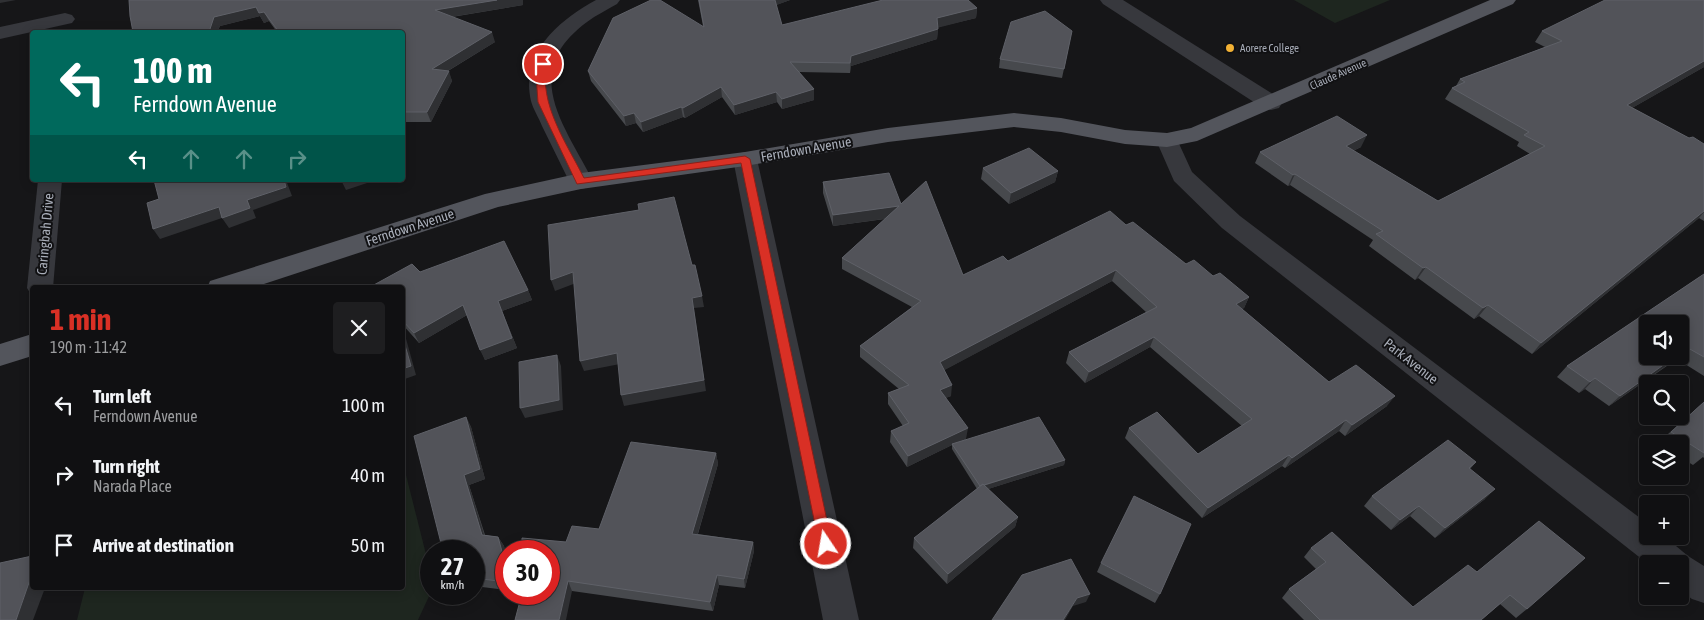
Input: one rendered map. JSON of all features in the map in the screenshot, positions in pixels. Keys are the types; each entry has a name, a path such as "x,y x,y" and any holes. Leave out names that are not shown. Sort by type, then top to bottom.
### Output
{"main road":[{"name":"Claude Avenue","path":"1167,140 1197,134 1506,0"},
{"name":"Ferndown Avenue","path":"229,285 494,200 581,182 745,159 888,135 1014,120 1061,124 1125,137 1167,140"},
{"path":"0,355 30,346"}],"street":[{"path":"581,182 542,102 540,75 546,53 560,35 580,17 610,0"},
{"path":"1110,0 1271,103"},
{"path":"0,33 66,17"},
{"name":"Park Avenue","path":"1167,140 1182,176 1231,222 1662,555"},
{"path":"745,159 842,620"},
{"name":"Caringbah Drive","path":"40,285 50,182"},
{"path":"1689,575 1704,587"}],"shaded area":[{"path":"1294,0 1390,0 1335,23"},
{"path":"405,471 422,540 420,540 420,605 425,605 418,620 77,620 84,590 405,590"}],"building":[{"path":"129,0 497,0 435,10 492,32 432,69 449,71 427,112 405,112 405,30 278,30 264,12 259,13 256,7 214,17 210,30 133,30"},
{"path":"651,0 660,0 704,27 699,0 775,0 782,25 883,0 968,0 977,8 937,18 938,29 851,56 850,63 790,62 814,89 782,99 776,92 734,105 721,87 683,108 681,107 641,122 634,113 624,116 588,71 613,18"},
{"path":"1605,0 1704,0 1704,61 1627,105 1704,144 1704,211 1541,343 1488,305 1483,308 1426,267 1423,268 1376,234 1383,231 1295,174 1293,175 1260,152 1337,116 1367,135 1346,146 1438,201 1545,146 1524,135 1529,132 1452,88 1465,82 1460,79 1562,41 1542,31"},
{"path":"1045,11 1072,31 1064,69 1000,59 1011,22"},
{"path":"1029,148 1058,171 1011,193 983,168"},
{"path":"889,173 901,204 926,181 963,275 1003,256 1008,261 1110,211 1126,225 1133,222 1186,264 1194,260 1213,276 1220,273 1249,297 1236,304 1329,382 1356,365 1395,396 1352,425 1346,420 1292,458 1289,455 1208,508 1129,428 1157,412 1198,454 1252,419 1154,337 1089,372 1069,352 1157,307 1116,270 940,362 952,385 940,390 968,428 908,456 891,431 909,423 888,393 909,385 860,346 921,301 842,258 899,206 833,215 823,182"},
{"path":"155,182 285,182 286,187 247,200 250,208 222,218 219,207 153,229 147,203 159,199"},
{"path":"674,197 692,265 695,265 702,296 692,298 704,380 621,395 617,353 580,361 573,272 551,280 548,225 639,210 638,204"},
{"path":"504,241 528,290 498,301 512,338 480,350 463,305 414,333 405,323 405,285 374,285 412,264 420,272"},
{"path":"1704,274 1704,357 1689,349 1689,315 1643,315"},
{"path":"1639,318 1639,365 1663,365 1649,375 1639,375 1639,382 1620,396 1595,378 1590,382 1567,366"},
{"path":"405,345 411,366 405,368"},
{"path":"557,355 559,400 520,408 519,362"},
{"path":"1704,402 1704,453 1689,443 1689,435 1676,435 1671,432 1679,425 1689,425 1689,416"},
{"path":"466,417 480,469 464,475 482,535 498,537 499,540 495,540 495,581 485,579 485,540 440,540 414,436"},
{"path":"1039,417 1065,460 980,486 952,444"},
{"path":"1448,440 1476,462 1469,468 1495,489 1445,528 1419,506 1400,520 1372,496"},
{"path":"631,442 716,453 692,534 753,542 744,579 717,575 710,602 568,581 559,620 515,620 519,605 560,605 560,541 566,542 572,526 599,529"},
{"path":"983,484 1018,517 948,574 914,538"},
{"path":"1134,496 1191,524 1160,594 1101,563"},
{"path":"1539,521 1585,558 1527,609 1510,595 1481,620 1320,620 1289,589 1326,562 1311,548 1332,532 1413,607 1468,565 1477,572"},
{"path":"522,538 544,540 522,540"},
{"path":"30,556 30,580 16,620 0,620 0,563"},
{"path":"1071,559 1090,594 1077,598 1063,620 992,620 1022,575"}],"place":[{"name":"Aorere College","path":"1230,48"}],"route":[{"path":"543,64 540,75 542,102 570,156 581,182 745,159 826,544"}]}
